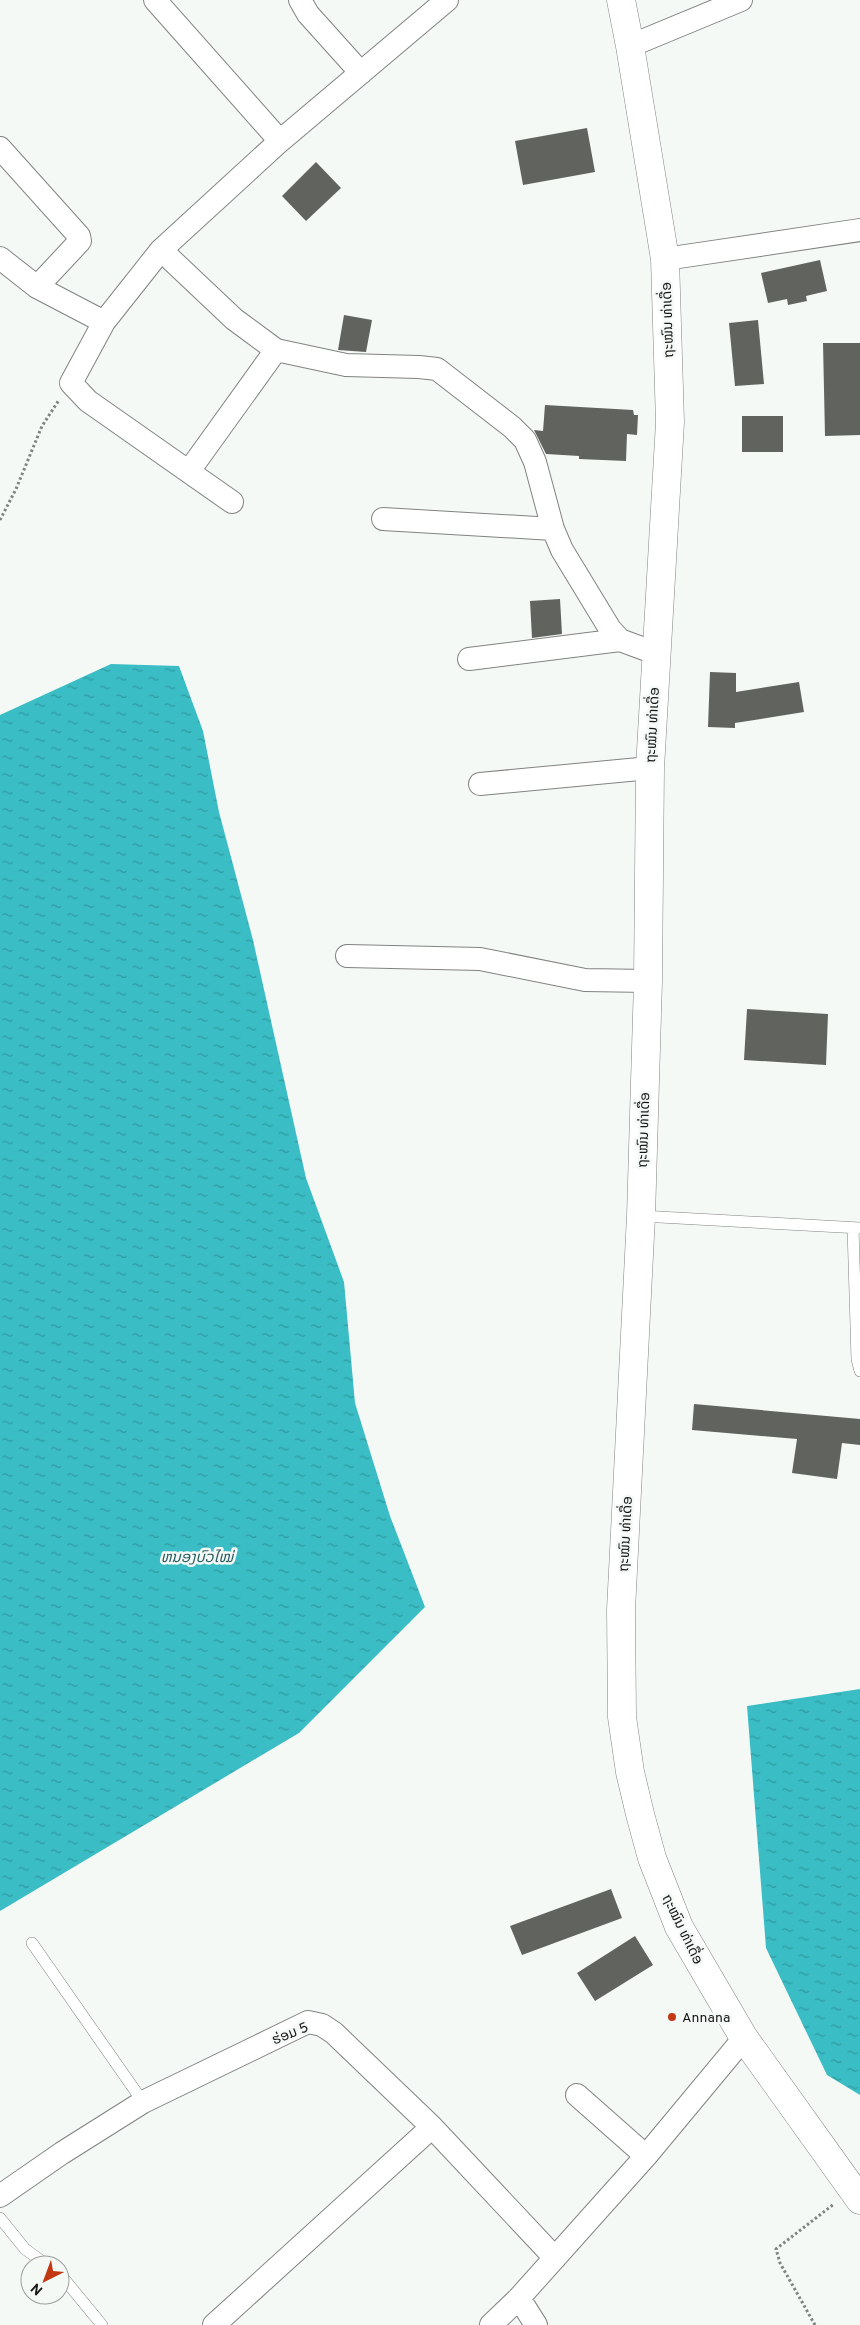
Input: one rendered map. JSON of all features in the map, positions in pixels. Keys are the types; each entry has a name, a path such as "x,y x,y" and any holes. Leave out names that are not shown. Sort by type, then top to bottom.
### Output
{"main road":[{"name":"ຖະໝົນ ທ່າເດື່ອ","path":"621,0 665,259 670,422 655,653 650,768 648,980 641,1216 621,1610 622,1717 630,1772 640,1814 666,1895 693,1955 744,2038 856,2195"}],"street":[{"path":"155,0 280,141"},
{"path":"300,0 308,14 361,73"},
{"path":"232,502 88,401 71,383 104,322 161,250 280,141 448,0"},
{"path":"630,46 741,0"},
{"path":"0,148 80,236 80,241 37,287"},
{"path":"665,259 860,230"},
{"path":"161,250 234,319 276,350 346,365 419,366 437,369 512,427 525,440 534,462 553,529 562,550 610,629 620,640 655,653"},
{"path":"0,258 37,287 104,322"},
{"path":"188,471 276,350"},
{"path":"383,519 553,529"},
{"path":"470,659 620,640"},
{"path":"480,784 650,768"},
{"path":"347,956 480,959 585,980 648,980"},
{"name":"ຮ່ອມ 5","path":"0,2196 62,2153 143,2102 308,2022 322,2025 334,2032 432,2127 555,2258"},
{"path":"491,2325 555,2258 646,2156 744,2038"},
{"path":"577,2095 646,2156"},
{"path":"214,2325 432,2127"},
{"path":"518,2298 536,2325"}],"lane":[{"path":"641,1216 856,1228 856,1359 860,1371"},
{"path":"32,1943 143,2102"},
{"path":"0,2218 25,2249 33,2255"},
{"path":"70,2286 102,2325"}],"path":[{"path":"0,520 16,489 42,426 71,383"},
{"path":"815,2325 780,2262 776,2249 856,2195"}],"water":[{"name":"ຫນອງບົວໄໝ່","path":"111,664 179,666 203,731 219,812 253,940 306,1178 344,1282 355,1403 390,1516 425,1607 299,1733 0,1911 0,715"},
{"path":"860,1689 860,2095 827,2075 766,1948 747,1706"}],"building":[{"path":"587,128 595,172 523,185 515,141"},
{"path":"316,162 341,188 306,221 282,196"},
{"path":"820,260 827,291 806,296 807,301 788,305 787,299 768,303 761,273"},
{"path":"344,315 372,320 366,352 338,350"},
{"path":"758,320 764,384 735,386 729,323"},
{"path":"823,343 860,343 860,435 825,436"},
{"path":"545,405 633,410 634,415 638,415 637,435 627,434 626,461 579,459 579,456 546,454 534,430 543,431"},
{"path":"742,416 783,416 783,452 742,452"},
{"path":"560,599 562,634 532,638 530,601"},
{"path":"710,672 736,673 736,692 799,682 804,712 735,723 735,728 708,727"},
{"path":"747,1009 828,1014 826,1065 744,1060"},
{"path":"694,1404 860,1419 860,1445 842,1443 837,1479 792,1473 797,1439 692,1430"},
{"path":"611,1889 622,1918 522,1955 510,1926"},
{"path":"635,1936 653,1965 595,2001 577,1973"}],"place":[{"name":"Annana","path":"672,2017"}]}
